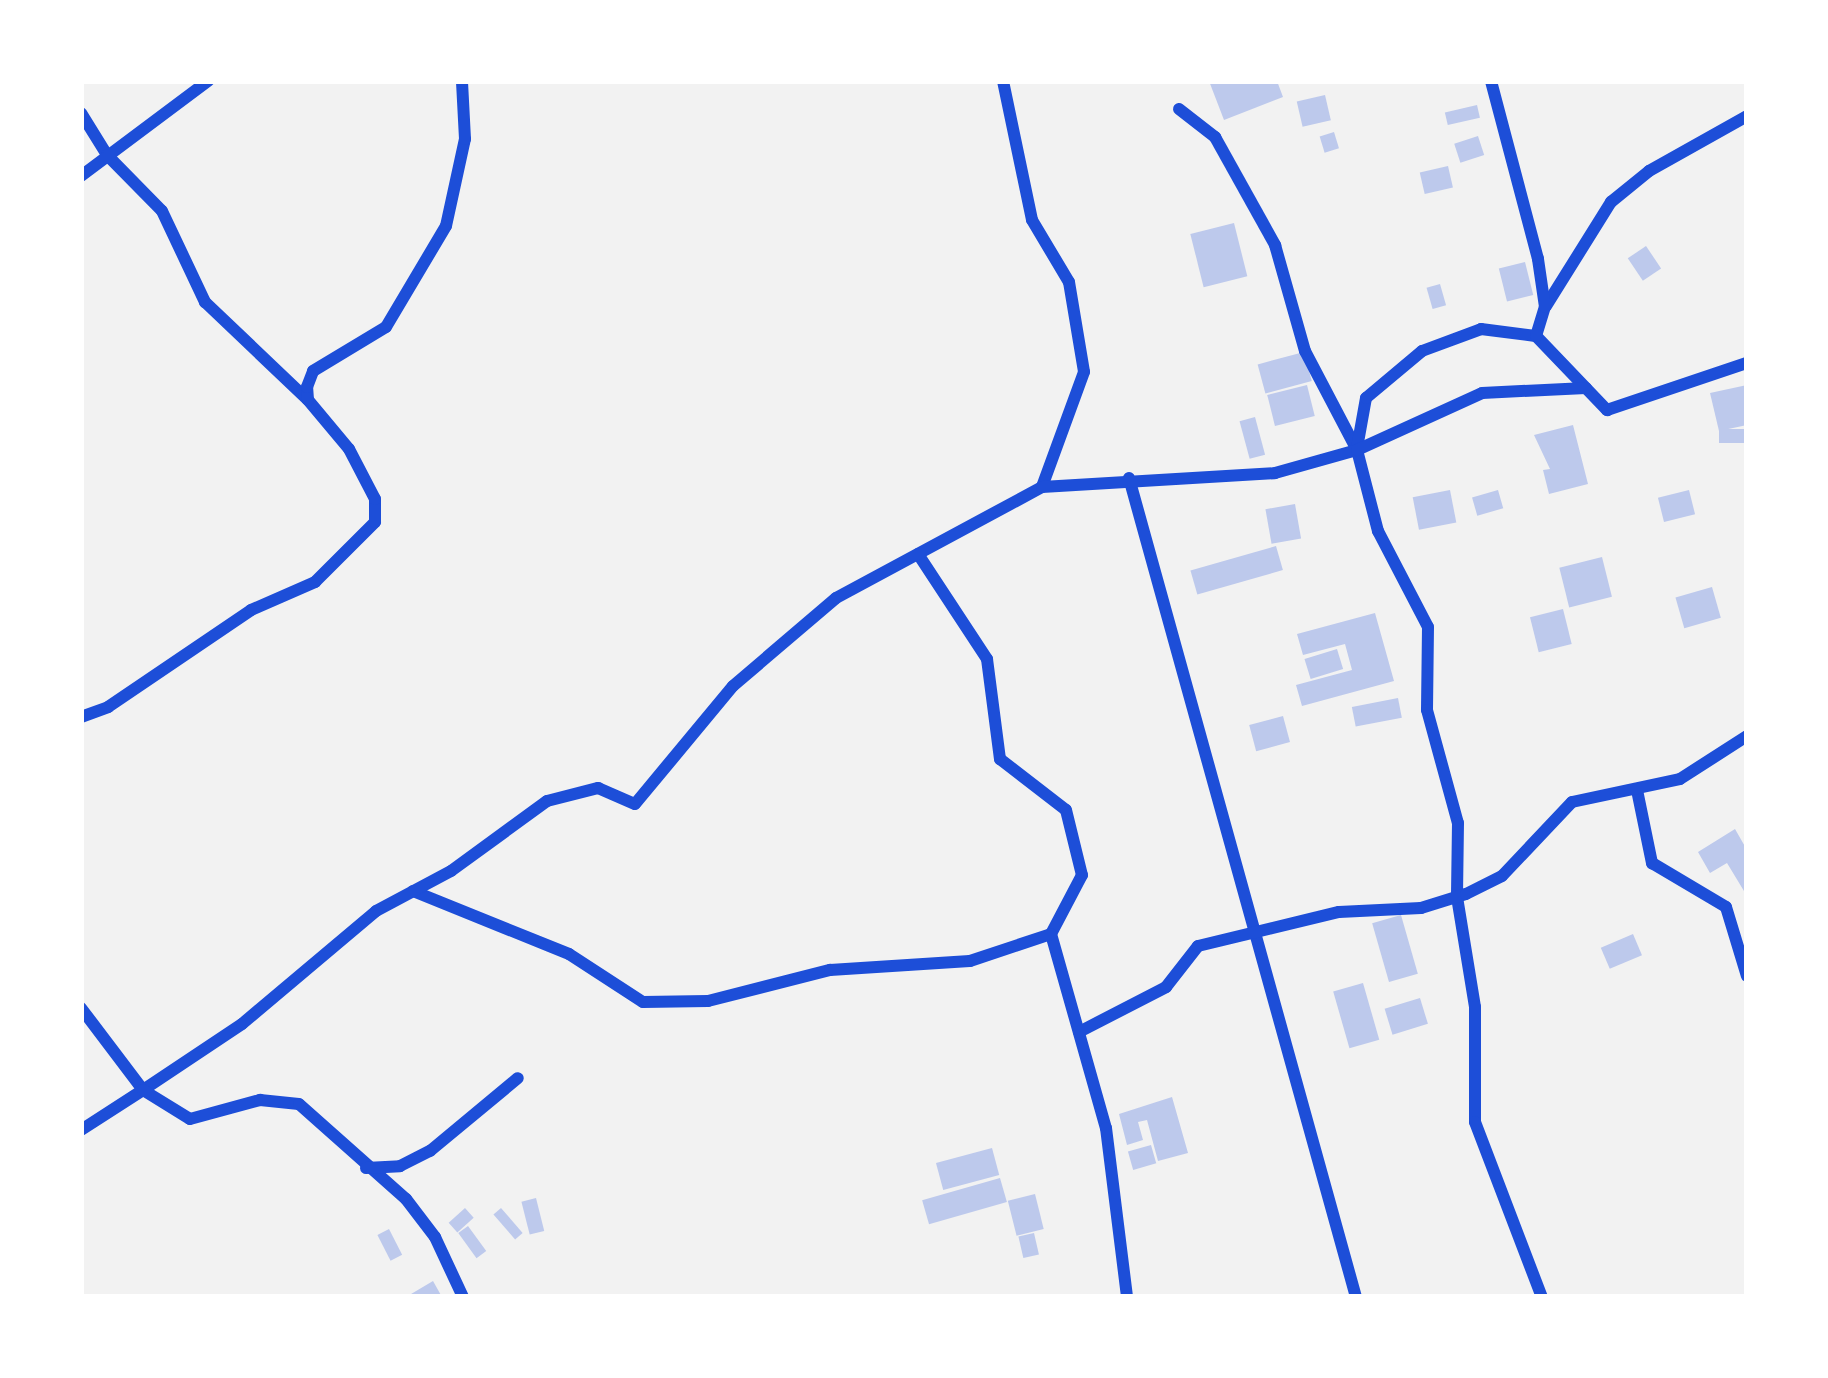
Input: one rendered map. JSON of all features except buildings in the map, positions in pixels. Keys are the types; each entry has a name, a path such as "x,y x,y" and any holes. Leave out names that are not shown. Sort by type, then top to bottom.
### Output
{"street":[{"path":"81,176 208,81"},
{"path":"308,400 313,371 386,327 446,226 465,140 462,81"},
{"path":"1003,81 1032,220 1070,282 1084,372 1042,487"},
{"path":"1491,81 1545,307"},
{"path":"1179,109 1215,137 1275,245 1305,352 1357,450 1378,531 1428,627 1427,710 1458,823 1456,897 1475,1007 1475,1122 1541,1297"},
{"path":"81,113 107,155 162,211 205,302 308,400 349,448 375,499 375,522 315,582 251,610 108,707 81,717"},
{"path":"1536,336 1545,307 1611,202 1747,116"},
{"path":"1357,450 1366,398 1422,351 1481,329 1536,336 1606,410 1747,363"},
{"path":"81,1130 413,891 547,801 598,788 635,804 733,686 836,598 1042,487 1129,478 1275,473 1357,450 1482,393 1586,388"},
{"path":"1129,478 1250,934 1356,1297"},
{"path":"918,554 987,659 1000,759 1066,810 1082,875 1051,934 1106,1128 1127,1297"},
{"path":"1078,1032 1166,988 1198,946 1339,912 1421,908 1456,897 1502,876 1572,802 1680,778 1747,736"},
{"path":"1636,790 1652,863 1726,907 1747,976"},
{"path":"413,891 569,954 643,1001 708,1001 830,970 970,961 1051,934"},
{"path":"81,1007 142,1090 190,1119 277,1098 298,1104 365,1168 406,1199 436,1237 463,1297"},
{"path":"365,1168 400,1166 430,1151 518,1078"}]}
